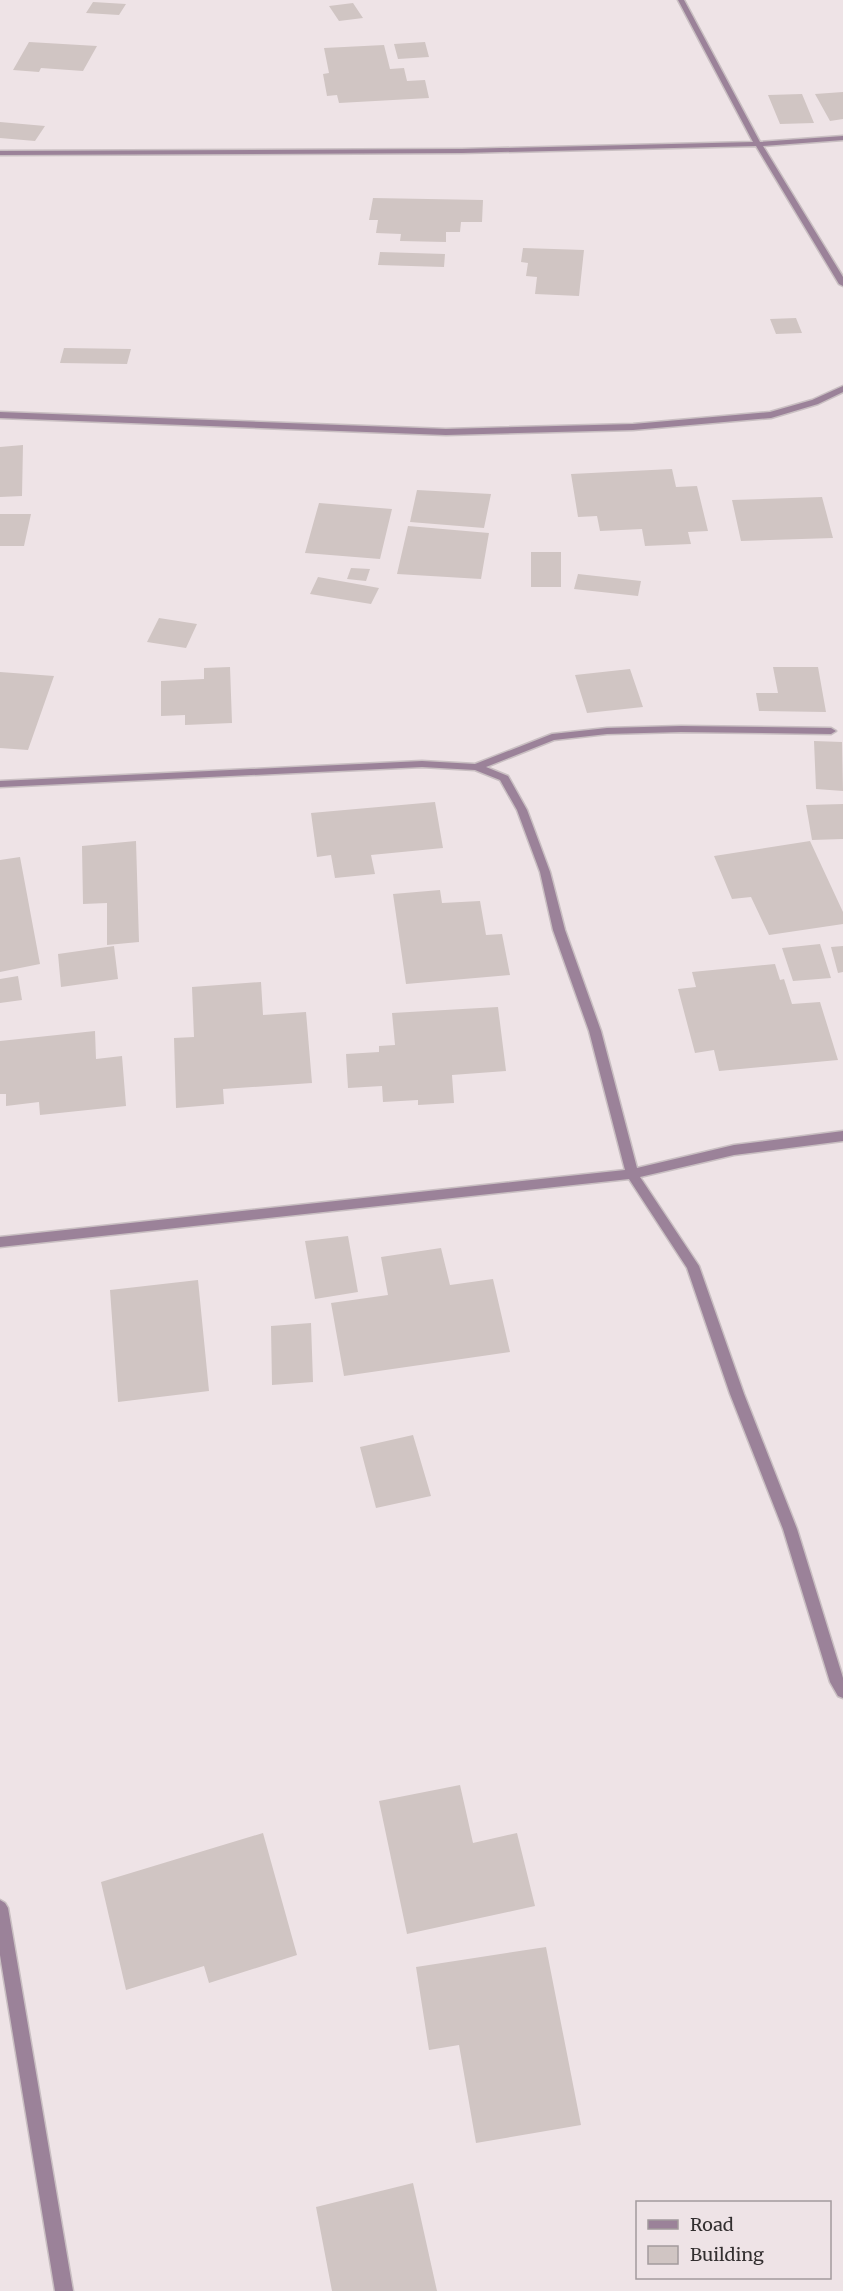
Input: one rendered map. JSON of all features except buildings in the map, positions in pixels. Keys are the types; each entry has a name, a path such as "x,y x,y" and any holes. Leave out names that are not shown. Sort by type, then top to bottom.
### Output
{"street":[{"path":"681,0 758,144 843,284"},
{"path":"0,153 403,152 758,144 843,138"},
{"path":"0,415 446,432 633,426 771,415 815,402 843,389"},
{"path":"476,767 552,737 607,731 681,729 831,731"},
{"path":"0,784 278,769 422,764 476,767 504,778 522,810 545,872 559,930 595,1031 632,1173 693,1266 737,1394 790,1529 837,1682 843,1692"},
{"path":"0,1242 632,1173 734,1150 843,1136"},
{"path":"0,1908 64,2291"}]}
